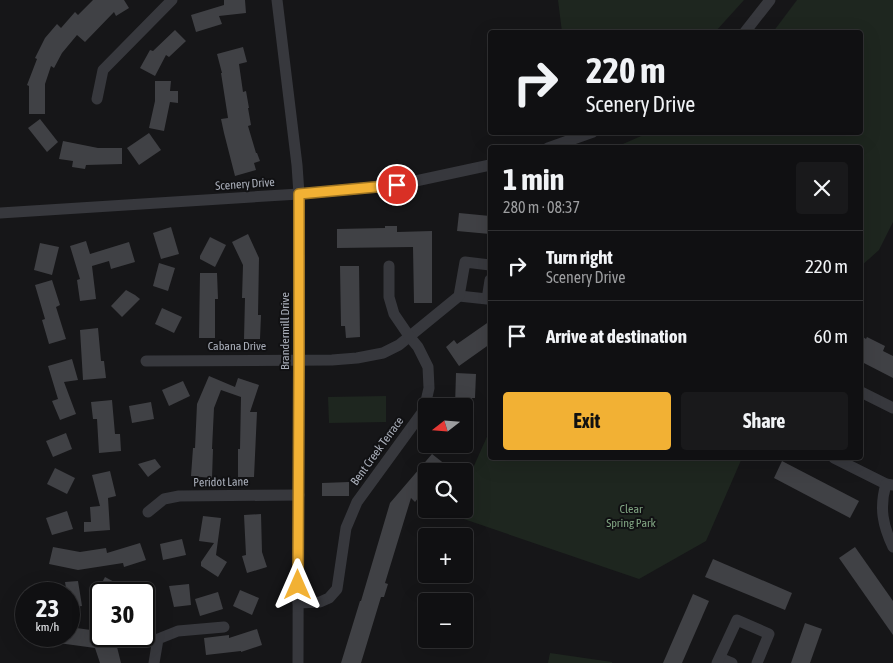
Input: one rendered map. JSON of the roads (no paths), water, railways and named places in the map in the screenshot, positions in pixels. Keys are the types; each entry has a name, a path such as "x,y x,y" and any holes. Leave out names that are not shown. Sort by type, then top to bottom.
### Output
{"street":[{"path":"97,99 103,70 172,0"},
{"name":"Brandermill Drive","path":"277,0 299,194 298,663"},
{"path":"747,30 770,0"},
{"path":"557,145 585,135"},
{"name":"Scenery Drive","path":"0,214 299,194 397,185 488,166"},
{"path":"488,265 465,262 459,296 487,299 488,293"},
{"name":"Bent Creek Terrace","path":"298,602 320,602 329,598 337,589 346,528 357,502 424,410 429,388 428,367 418,348 394,314 389,297 389,266"},
{"name":"Cabana Drive","path":"146,361 332,360 383,353 399,345 459,296"},
{"path":"863,393 893,408"},
{"path":"838,460 889,485 882,498 882,513 885,531 893,547"},
{"name":"Peridot Lane","path":"148,512 164,500 178,496 298,495"},
{"path":"732,663 719,660 737,620 769,634 757,663"},
{"path":"154,663 158,640 178,631 224,627"}],"park label":[{"name":"Clear Spring Park","path":"631,516"}]}
